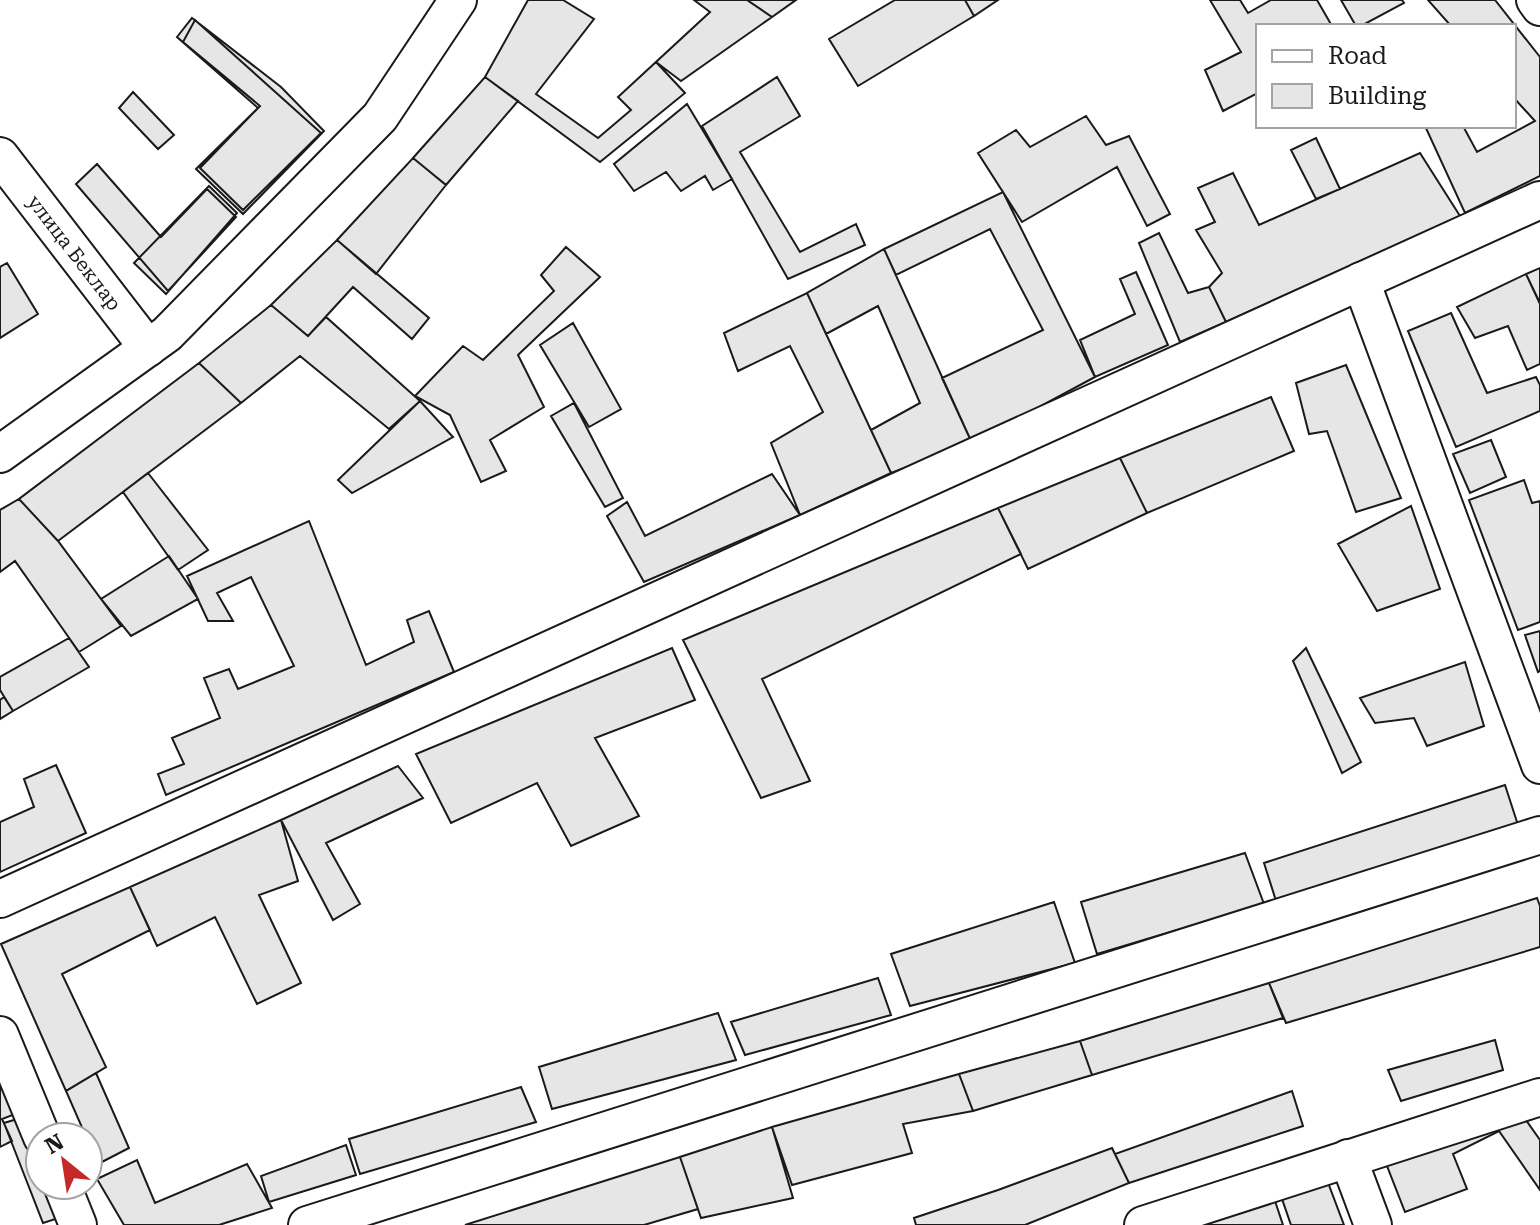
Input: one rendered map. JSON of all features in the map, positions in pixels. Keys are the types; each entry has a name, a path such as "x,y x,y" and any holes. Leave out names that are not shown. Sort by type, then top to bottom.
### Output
{"street":[{"path":"0,454 167,334 380,117 458,0"},
{"path":"1535,0 1540,7"},
{"name":"улица Беклар","path":"0,156 148,348"},
{"path":"0,899 1540,200"},
{"path":"1361,281 1540,765"},
{"path":"307,1225 1540,835"},
{"path":"0,1035 35,1121"},
{"path":"1143,1225 1540,1097"},
{"path":"1348,1158 1373,1225"},
{"path":"68,1201 78,1225"}],"building":[{"path":"528,0 563,0 594,19 536,94 598,138 631,110 618,97 656,62 685,93 600,162 485,77"},
{"path":"694,0 747,0 772,17 681,81 656,62 710,12"},
{"path":"747,0 796,0 772,17"},
{"path":"895,0 965,0 974,16 858,86 829,39"},
{"path":"965,0 998,0 974,16"},
{"path":"1210,0 1240,0 1248,13 1271,0 1317,0 1331,24 1256,24 1256,94 1223,111 1205,70 1241,52"},
{"path":"1341,0 1402,0 1404,3 1365,24 1355,24"},
{"path":"1428,0 1495,0 1514,24 1449,24"},
{"path":"192,18 281,87 324,131 243,214 196,169 258,108 177,37"},
{"path":"195,20 321,133 243,210 200,168 260,106 183,42"},
{"path":"1516,27 1540,57 1540,176 1465,213 1426,128 1464,128 1477,152 1535,121 1516,100"},
{"path":"485,77 518,101 446,185 413,158"},
{"path":"777,77 800,116 740,152 800,252 856,224 865,245 788,279 702,126"},
{"path":"133,92 174,135 158,149 119,108"},
{"path":"687,104 732,179 713,190 705,176 681,191 666,172 634,191 614,164"},
{"path":"1086,116 1106,145 1129,136 1170,214 1147,226 1117,167 1022,222 978,153 1016,130 1030,147"},
{"path":"1316,138 1340,189 1316,199 1291,150"},
{"path":"1420,153 1460,216 1226,322 1209,287 1222,273 1196,230 1215,222 1198,188 1233,173 1259,225"},
{"path":"413,158 446,185 376,274 337,240"},
{"path":"97,164 161,237 207,189 236,217 168,291 76,184"},
{"path":"209,186 237,213 166,294 134,263"},
{"path":"1003,192 1095,377 972,443 942,378 1043,330 990,229 896,275 884,249"},
{"path":"1159,233 1188,293 1209,287 1226,322 1180,342 1139,243"},
{"path":"337,240 429,318 412,339 353,287 308,336 271,305"},
{"path":"566,247 600,277 518,355 544,407 490,440 506,471 481,482 450,415 415,396 463,346 483,360 554,291 541,275"},
{"path":"884,249 972,443 891,473 871,430 920,403 878,306 826,334 807,293"},
{"path":"7,263 38,314 0,338 0,267"},
{"path":"1540,268 1540,303 1526,274"},
{"path":"1136,272 1168,345 1095,377 1080,340 1135,314 1120,279"},
{"path":"1526,274 1540,304 1540,364 1527,370 1508,326 1475,338 1457,307"},
{"path":"807,293 891,473 800,515 771,443 823,412 790,346 738,371 724,333"},
{"path":"271,305 308,336 326,317 420,401 389,429 300,356 241,403 199,363"},
{"path":"1451,313 1487,393 1536,377 1540,385 1540,411 1456,447 1408,331"},
{"path":"573,323 621,409 589,427 540,345"},
{"path":"199,363 241,403 58,541 19,499"},
{"path":"1346,365 1401,498 1356,512 1327,431 1309,434 1296,383"},
{"path":"1271,397 1294,451 1147,513 1120,458"},
{"path":"420,401 453,437 352,493 338,480"},
{"path":"574,403 623,498 605,507 551,416"},
{"path":"1491,440 1506,477 1470,493 1453,454"},
{"path":"1120,458 1147,513 1028,569 998,508"},
{"path":"148,473 208,550 178,570 123,492"},
{"path":"772,474 800,515 644,582 607,516 627,502 645,536"},
{"path":"1524,480 1532,503 1540,501 1540,622 1518,630 1469,500"},
{"path":"19,499 58,541 121,626 79,652 15,561 0,572 0,510"},
{"path":"1411,506 1440,589 1377,611 1338,544"},
{"path":"998,508 1021,554 762,679 810,781 761,798 683,640"},
{"path":"309,521 366,665 414,642 407,620 429,611 454,672 166,795 158,774 184,764 172,738 220,718 204,678 229,669 238,689 294,666 251,577 217,593 233,621 208,621 187,576"},
{"path":"169,556 198,599 131,636 101,599"},
{"path":"1540,631 1540,671 1538,672 1525,635"},
{"path":"69,638 89,667 13,711 0,690 0,677"},
{"path":"672,648 695,700 595,738 639,816 571,846 537,783 451,823 416,754"},
{"path":"1306,648 1361,762 1342,773 1293,661"},
{"path":"1465,662 1484,726 1427,746 1414,718 1375,723 1360,698"},
{"path":"4,697 13,711 0,719 0,700"},
{"path":"56,765 86,833 0,872 0,822 34,807 24,779"},
{"path":"398,766 423,798 326,843 360,904 333,920 281,820"},
{"path":"1505,785 1518,825 1277,904 1264,863"},
{"path":"281,820 298,881 259,895 301,983 257,1004 215,917 157,946 130,887"},
{"path":"1245,853 1264,904 1097,954 1081,902"},
{"path":"130,887 150,930 62,974 106,1067 66,1091 1,944"},
{"path":"1537,898 1540,906 1540,947 1286,1023 1269,983"},
{"path":"1054,902 1075,963 910,1006 891,954"},
{"path":"878,978 891,1015 745,1055 731,1022"},
{"path":"1269,983 1283,1018 1092,1075 1080,1041"},
{"path":"718,1013 736,1060 552,1109 539,1067"},
{"path":"1495,1040 1503,1070 1401,1101 1388,1070"},
{"path":"1080,1041 1092,1075 973,1111 959,1074"},
{"path":"0,1058 23,1111 2,1119 12,1141 0,1147"},
{"path":"96,1073 129,1148 104,1161 104,1121 79,1121 66,1091"},
{"path":"959,1074 973,1111 903,1124 912,1153 792,1185 772,1127"},
{"path":"521,1087 536,1122 360,1174 349,1139"},
{"path":"1292,1091 1303,1126 1129,1183 1115,1154"},
{"path":"1512,1100 1540,1140 1540,1190 1499,1131 1453,1154 1467,1189 1405,1212 1380,1148"},
{"path":"24,1117 26,1121 24,1174 4,1123"},
{"path":"772,1127 793,1198 701,1218 680,1157"},
{"path":"346,1145 356,1175 269,1202 261,1176"},
{"path":"1112,1148 1129,1183 1025,1225 916,1225 914,1218"},
{"path":"680,1157 698,1209 644,1225 465,1225"},
{"path":"137,1160 155,1203 247,1164 272,1208 219,1225 124,1225 104,1191 104,1176"},
{"path":"1327,1180 1344,1225 1291,1225 1281,1196"},
{"path":"1274,1198 1283,1225 1195,1225"},
{"path":"34,1201 59,1201 65,1216 43,1223"}]}
